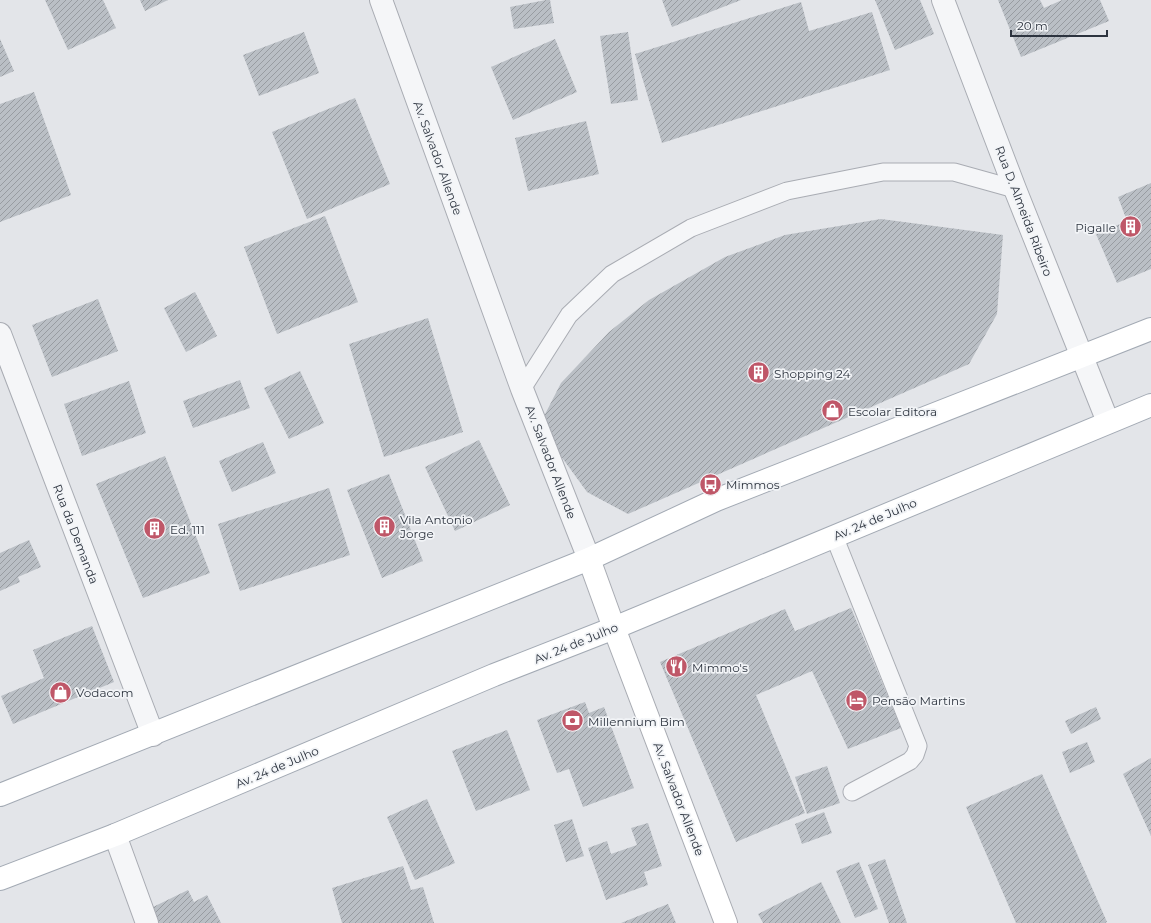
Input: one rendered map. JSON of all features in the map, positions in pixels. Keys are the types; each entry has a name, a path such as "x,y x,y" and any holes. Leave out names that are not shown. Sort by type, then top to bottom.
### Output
{"main road":[{"path":"0,795 153,735 589,559 716,500 1151,329"},
{"name":"Av. 24 de Julho","path":"0,879 115,835 494,675 614,628 1151,405"},
{"name":"Av. Salvador Allende","path":"589,559 726,923"}],"street":[{"name":"Av. Salvador Allende","path":"381,0 522,389 589,559"},
{"name":"Rua D. Almeida Ribeiro","path":"943,0 1015,189 1108,422"},
{"name":"Rua da Demanda","path":"0,334 153,735"},
{"path":"115,835 147,923"}],"lane":[{"path":"522,389 569,316 612,274 691,228 787,191 883,172 954,172 1015,189"},
{"path":"834,536 918,746 915,755 910,761 852,792"}],"building":[{"path":"45,0 103,0 116,28 68,50"},
{"path":"140,0 168,0 145,11"},
{"path":"550,0 554,23 514,29 510,7"},
{"path":"662,0 741,0 672,27"},
{"path":"875,0 920,0 934,34 895,50"},
{"path":"998,0 1040,0 1044,8 1062,0 1100,0 1109,21 1021,57"},
{"path":"801,2 809,31 872,12 890,70 662,143 635,54"},
{"path":"304,32 319,73 259,96 243,55"},
{"path":"628,32 638,100 611,104 600,36"},
{"path":"0,39 14,71 0,77"},
{"path":"555,39 577,92 513,120 491,67"},
{"path":"34,92 71,195 0,222 0,104"},
{"path":"355,98 390,184 307,219 272,132"},
{"path":"586,121 599,174 528,191 515,138"},
{"name":"Pigalle","path":"1151,183 1151,269 1117,283 1096,234 1127,221 1118,197"},
{"path":"325,216 358,302 277,334 244,247"},
{"name":"Shopping 24","path":"881,219 1003,235 997,314 969,364 628,514 587,492 539,426 561,383 609,332 649,300 725,257 785,235"},
{"path":"195,292 217,336 186,352 164,308"},
{"path":"98,299 118,351 52,377 32,325"},
{"path":"428,318 463,432 384,457 349,344"},
{"path":"300,371 324,423 289,439 264,388"},
{"path":"240,380 250,408 193,428 183,401"},
{"path":"129,381 146,433 82,456 64,404"},
{"path":"479,440 510,505 455,531 425,467"},
{"path":"263,442 276,473 232,492 219,461"},
{"name":"Ed. 111","path":"165,456 210,573 143,598 96,484"},
{"name":"Vila Antonio Jorge","path":"389,474 423,561 382,578 347,490"},
{"path":"329,488 350,555 240,591 218,524"},
{"path":"29,540 41,567 18,577 20,582 0,591 0,553"},
{"path":"851,608 901,728 848,749 812,671 756,695 805,813 736,842 660,662 785,609 795,631"},
{"path":"92,626 114,682 13,724 1,696 44,678 33,650"},
{"path":"585,702 589,713 604,707 634,788 583,807 569,769 557,773 537,720"},
{"path":"1096,707 1101,719 1071,734 1065,721"},
{"path":"507,730 530,790 476,811 452,751"},
{"path":"1087,742 1095,762 1070,773 1062,752"},
{"path":"1151,758 1151,836 1123,774"},
{"path":"827,766 840,803 807,814 795,777"},
{"path":"1042,774 1107,922 1105,923 1016,923 966,807"},
{"path":"427,799 455,863 415,880 387,817"},
{"path":"824,812 832,833 802,844 795,824"},
{"path":"572,819 584,856 566,862 554,825"},
{"path":"648,823 662,866 644,872 648,885 606,900 588,848 607,841 611,854 637,845 631,828"},
{"path":"885,859 907,923 889,923 868,865"},
{"path":"859,862 878,909 855,918 836,871"},
{"path":"403,866 411,890 423,887 434,923 342,923 332,888"},
{"path":"821,882 841,923 763,923 758,914"},
{"path":"188,890 194,902 207,895 221,923 158,923 151,908"},
{"path":"668,904 676,923 621,923"}],"place":[{"name":"Pigalle","path":"1131,227"},
{"name":"Shopping 24","path":"758,373"},
{"name":"Escolar Editora","path":"832,411"},
{"name":"Mimmos","path":"711,484"},
{"name":"Vila Antonio Jorge","path":"385,526"},
{"name":"Ed. 111","path":"154,529"},
{"name":"Mimmo's","path":"676,667"},
{"name":"Vodacom","path":"60,692"},
{"name":"Pensão Martins","path":"857,700"},
{"name":"Millennium Bim","path":"572,721"}]}
